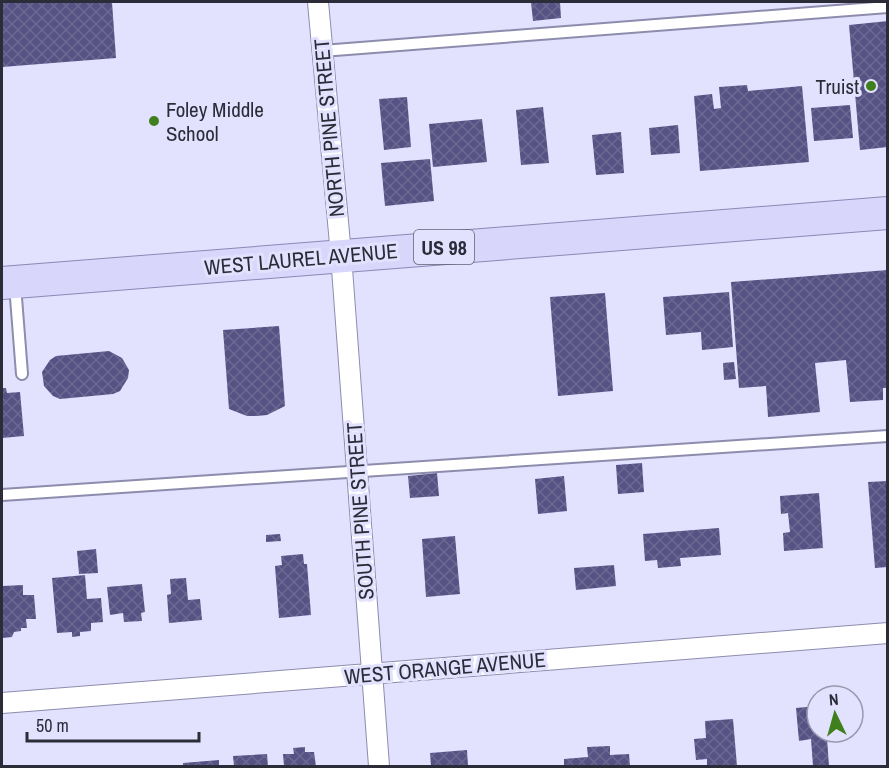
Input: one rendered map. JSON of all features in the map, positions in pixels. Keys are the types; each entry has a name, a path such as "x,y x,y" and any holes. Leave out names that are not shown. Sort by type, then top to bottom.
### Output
{"main road":[{"name":"WEST LAUREL AVENUE","path":"8,283 888,213"}],"street":[{"name":"NORTH PINE STREET","path":"318,2 340,255"},
{"name":"SOUTH PINE STREET","path":"340,255 379,766"},
{"name":"WEST ORANGE AVENUE","path":"2,703 888,633"}],"lane":[{"path":"322,51 832,6 888,7"},
{"path":"8,283 22,374"},
{"path":"2,495 888,436"}],"building":[{"path":"2,2 112,2 116,58 2,67"},
{"path":"531,2 560,2 561,18 533,21"},
{"name":"Truist","path":"888,21 888,147 860,150 849,25"},
{"path":"747,85 748,91 802,86 809,162 700,171 694,96 712,94 714,109 721,108 719,87"},
{"path":"407,97 411,147 384,150 379,99"},
{"path":"850,105 853,138 814,141 811,108"},
{"path":"543,107 549,163 521,165 516,110"},
{"path":"482,119 487,162 433,167 429,124"},
{"path":"678,125 680,153 651,155 649,128"},
{"path":"621,132 624,173 596,175 592,135"},
{"path":"430,159 434,201 385,206 381,163"},
{"path":"888,270 888,388 883,388 883,400 850,402 846,360 815,363 820,412 768,417 766,386 739,388 731,282"},
{"path":"729,292 733,347 702,350 701,332 666,335 663,297"},
{"path":"605,293 613,391 558,396 550,297"},
{"path":"279,326 285,406 267,415 257,416 247,416 229,409 223,330"},
{"path":"109,351 122,358 129,370 128,378 120,391 113,394 60,399 53,396 44,386 42,372 50,360 56,356"},
{"path":"734,362 736,379 724,380 723,363"},
{"path":"2,388 6,388 7,393 20,392 24,436 2,438"},
{"path":"642,463 644,492 618,494 616,465"},
{"path":"437,473 439,496 410,498 408,476"},
{"path":"564,476 567,511 538,514 535,479"},
{"path":"888,481 888,567 875,568 868,482"},
{"path":"819,493 823,548 784,551 783,533 790,532 788,513 781,514 780,496"},
{"path":"719,528 721,555 680,558 681,566 658,568 657,560 645,561 643,534"},
{"path":"280,534 281,541 266,542 266,535"},
{"path":"455,536 460,594 426,597 422,539"},
{"path":"96,549 98,573 79,574 77,551"},
{"path":"303,554 304,564 307,564 311,615 279,618 275,566 282,565 281,556"},
{"path":"614,565 616,586 576,590 574,568"},
{"path":"85,575 87,599 101,598 103,622 91,623 91,631 80,632 80,636 72,637 72,632 57,633 52,578"},
{"path":"186,578 188,600 200,599 202,620 169,623 167,595 171,594 170,579"},
{"path":"142,584 145,612 141,613 142,621 124,622 123,613 110,615 107,587"},
{"path":"23,585 23,595 34,595 36,619 26,619 27,628 14,632 12,637 2,638 3,586"},
{"path":"805,707 805,740 799,741 796,708"},
{"path":"733,719 737,766 707,766 707,759 696,760 694,739 706,738 705,721"},
{"path":"811,744 827,744 829,766 813,766"},
{"path":"610,746 610,755 629,754 630,766 564,766 564,759 588,757 587,747"},
{"path":"305,747 305,752 314,752 316,766 284,766 283,754 294,754 293,748"},
{"path":"467,750 468,766 431,766 430,753"},
{"path":"267,754 268,766 234,766 233,756"},
{"path":"219,760 219,766 183,766 183,763"}],"place":[{"name":"Truist","path":"871,86"},
{"name":"Foley Middle School","path":"154,121"}]}
